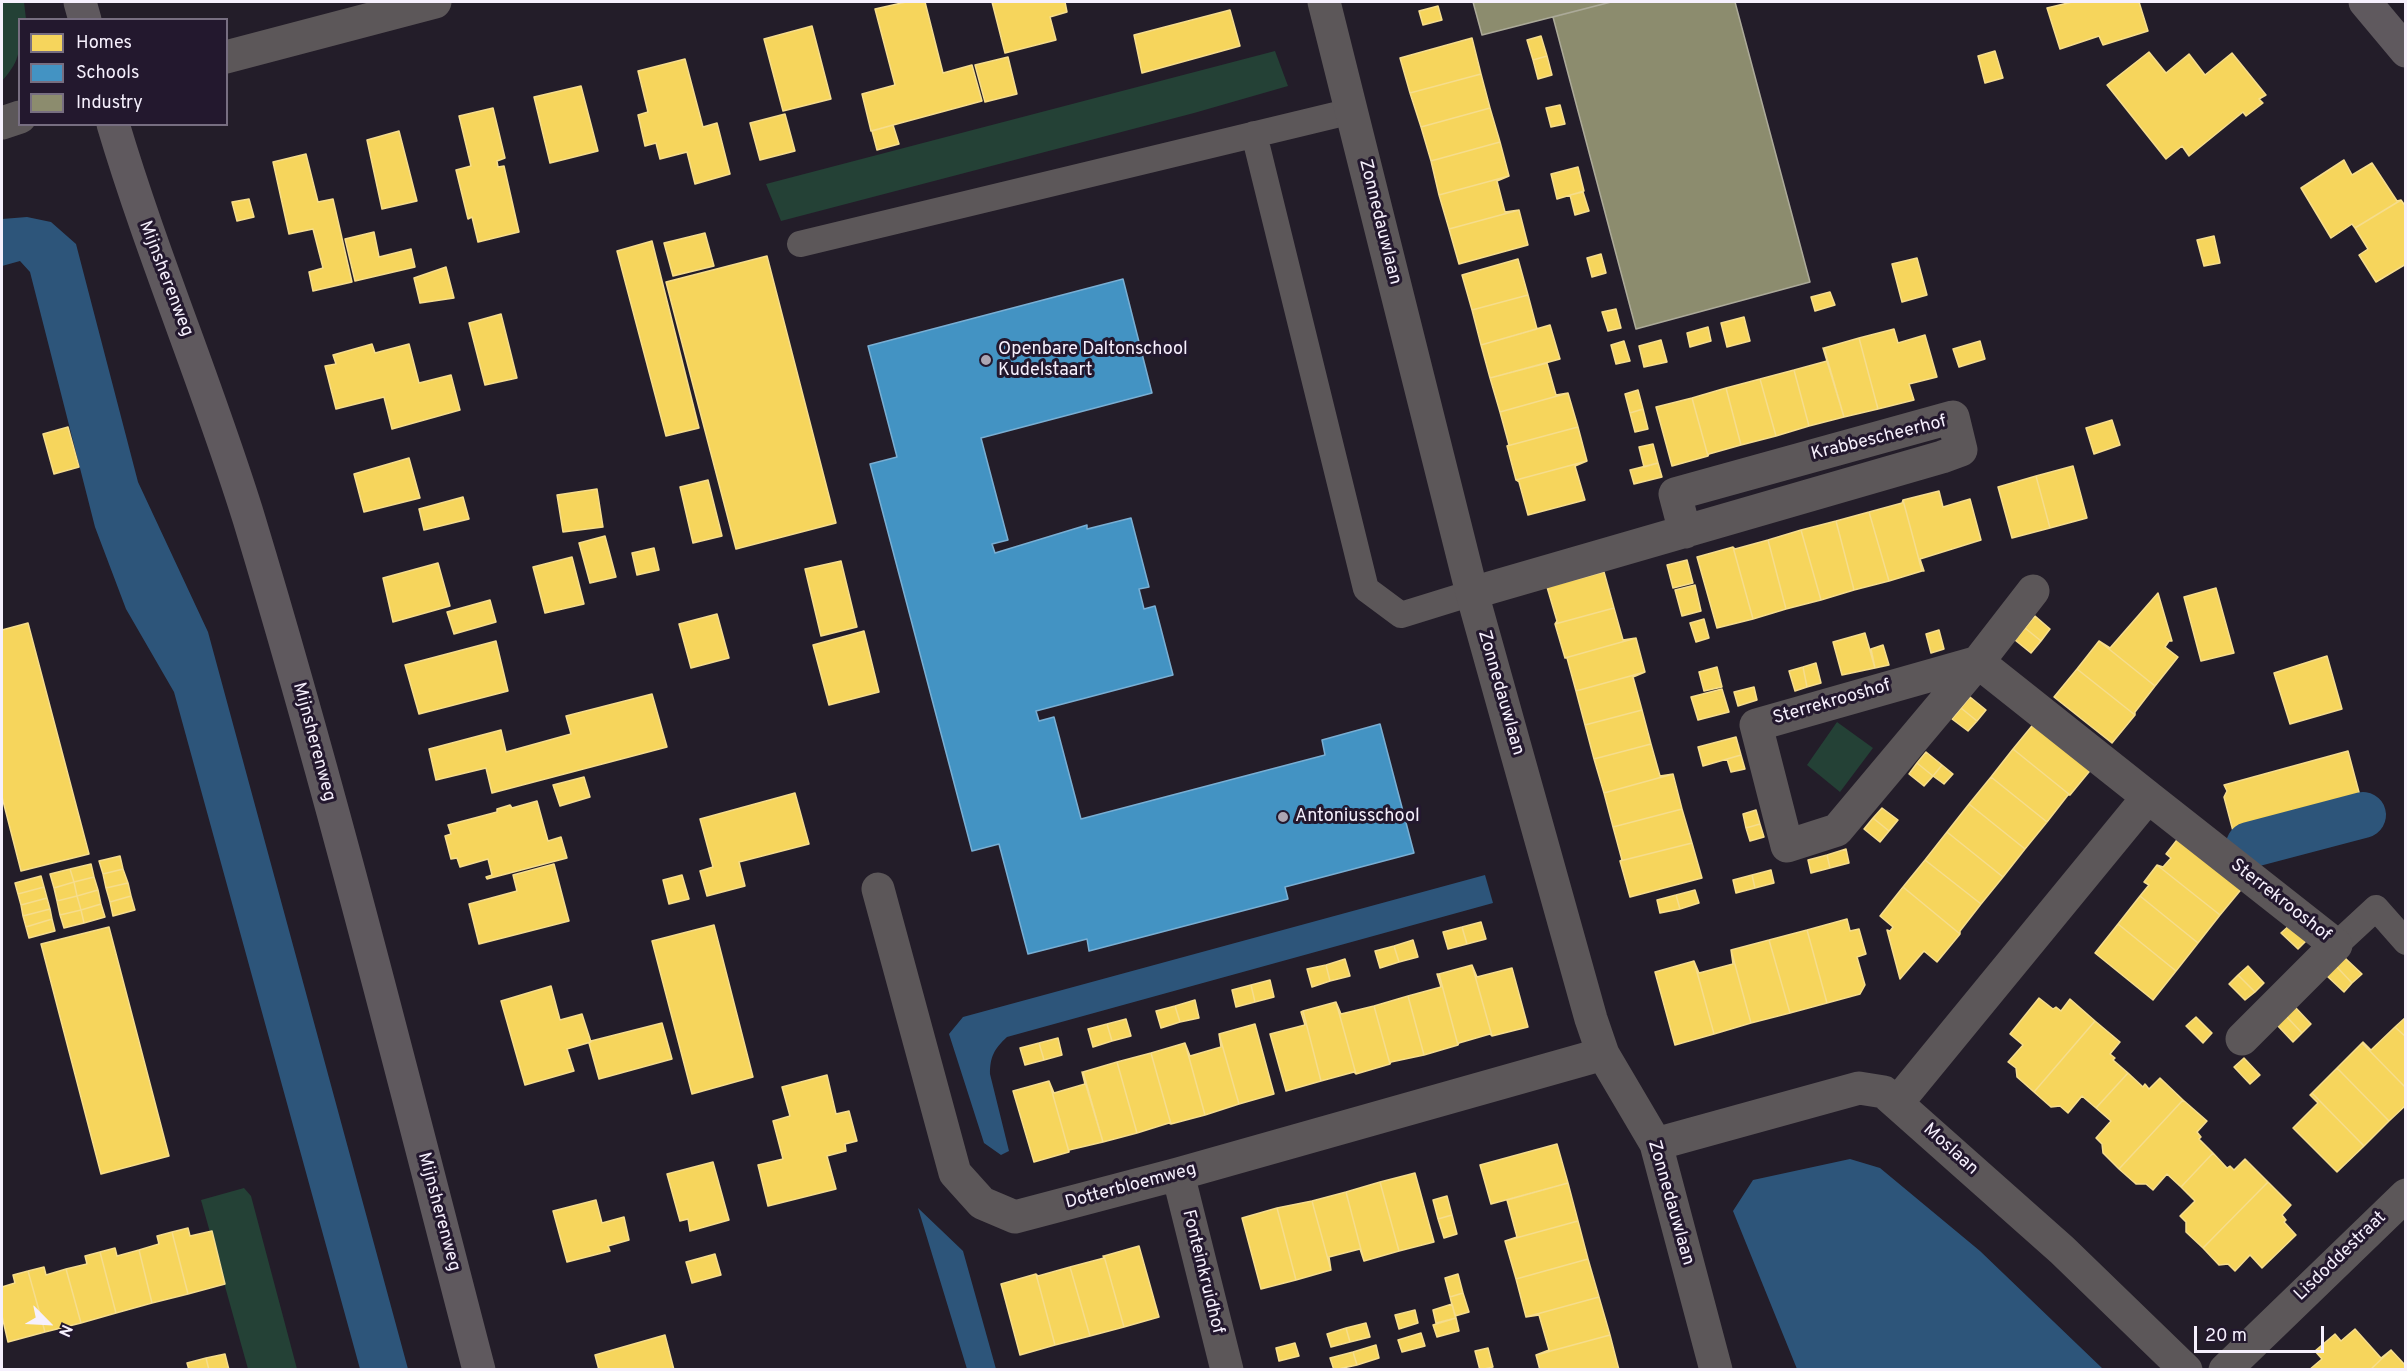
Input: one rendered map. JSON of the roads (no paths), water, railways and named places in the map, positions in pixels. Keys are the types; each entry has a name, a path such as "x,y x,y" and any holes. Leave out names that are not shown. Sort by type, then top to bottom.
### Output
{"street":[{"path":"80,2 84,18"},
{"path":"228,56 435,2"},
{"name":"Zonnedauwlaan","path":"1324,2 1472,593 1588,1008 1603,1054 1656,1144 1716,1370"},
{"path":"2365,2 2406,51"},
{"path":"2,123 18,118"},
{"name":"Mijnsherenweg","path":"114,126 150,240 211,400 299,687 479,1370"},
{"name":"Krabbescheerhof","path":"1472,593 1685,532 1961,450 1953,417 1675,494 1685,532"},
{"name":"Sterrekrooshof","path":"1978,662 1756,725 1787,846 1837,830 1978,662 2033,591"},
{"name":"Sterrekrooshof","path":"1978,662 2336,945 2241,1039"},
{"path":"1897,1103 2148,797"},
{"name":"Dotterbloemweg","path":"878,889 955,1173 982,1203 1015,1217 1178,1174 1603,1054"},
{"name":"Moslaan","path":"1656,1144 1859,1088 1884,1092 2062,1250 2186,1370"},
{"name":"Fonteinkruidhof","path":"1178,1174 1227,1370"},
{"name":"Lisdoddestraat","path":"2225,1370 2406,1195"}],"lane":[{"path":"800,244 1352,111"},
{"path":"1254,134 1366,589 1401,615 1472,593"},
{"path":"2336,945 2376,908 2406,942"}],"water":[{"path":"27,217 51,222 76,244 138,482 208,632 408,1369 360,1369 174,692 126,609 95,527 30,272 20,261 2,266 2,219"},
{"path":"1485,875 1493,903 1007,1037 994,1054 990,1074 1009,1151 1001,1155 984,1143 949,1034 963,1017"},
{"path":"1850,1159 1880,1168 1980,1251 2103,1369 1797,1369 1733,1211 1753,1180"},
{"path":"918,1208 963,1251 996,1369 967,1369"}],"waterway":[{"path":"2249,845 2363,815"}],"place":[{"name":"Openbare Daltonschool Kudelstaart","path":"986,360"},
{"name":"Antoniusschool","path":"1283,817"}]}
